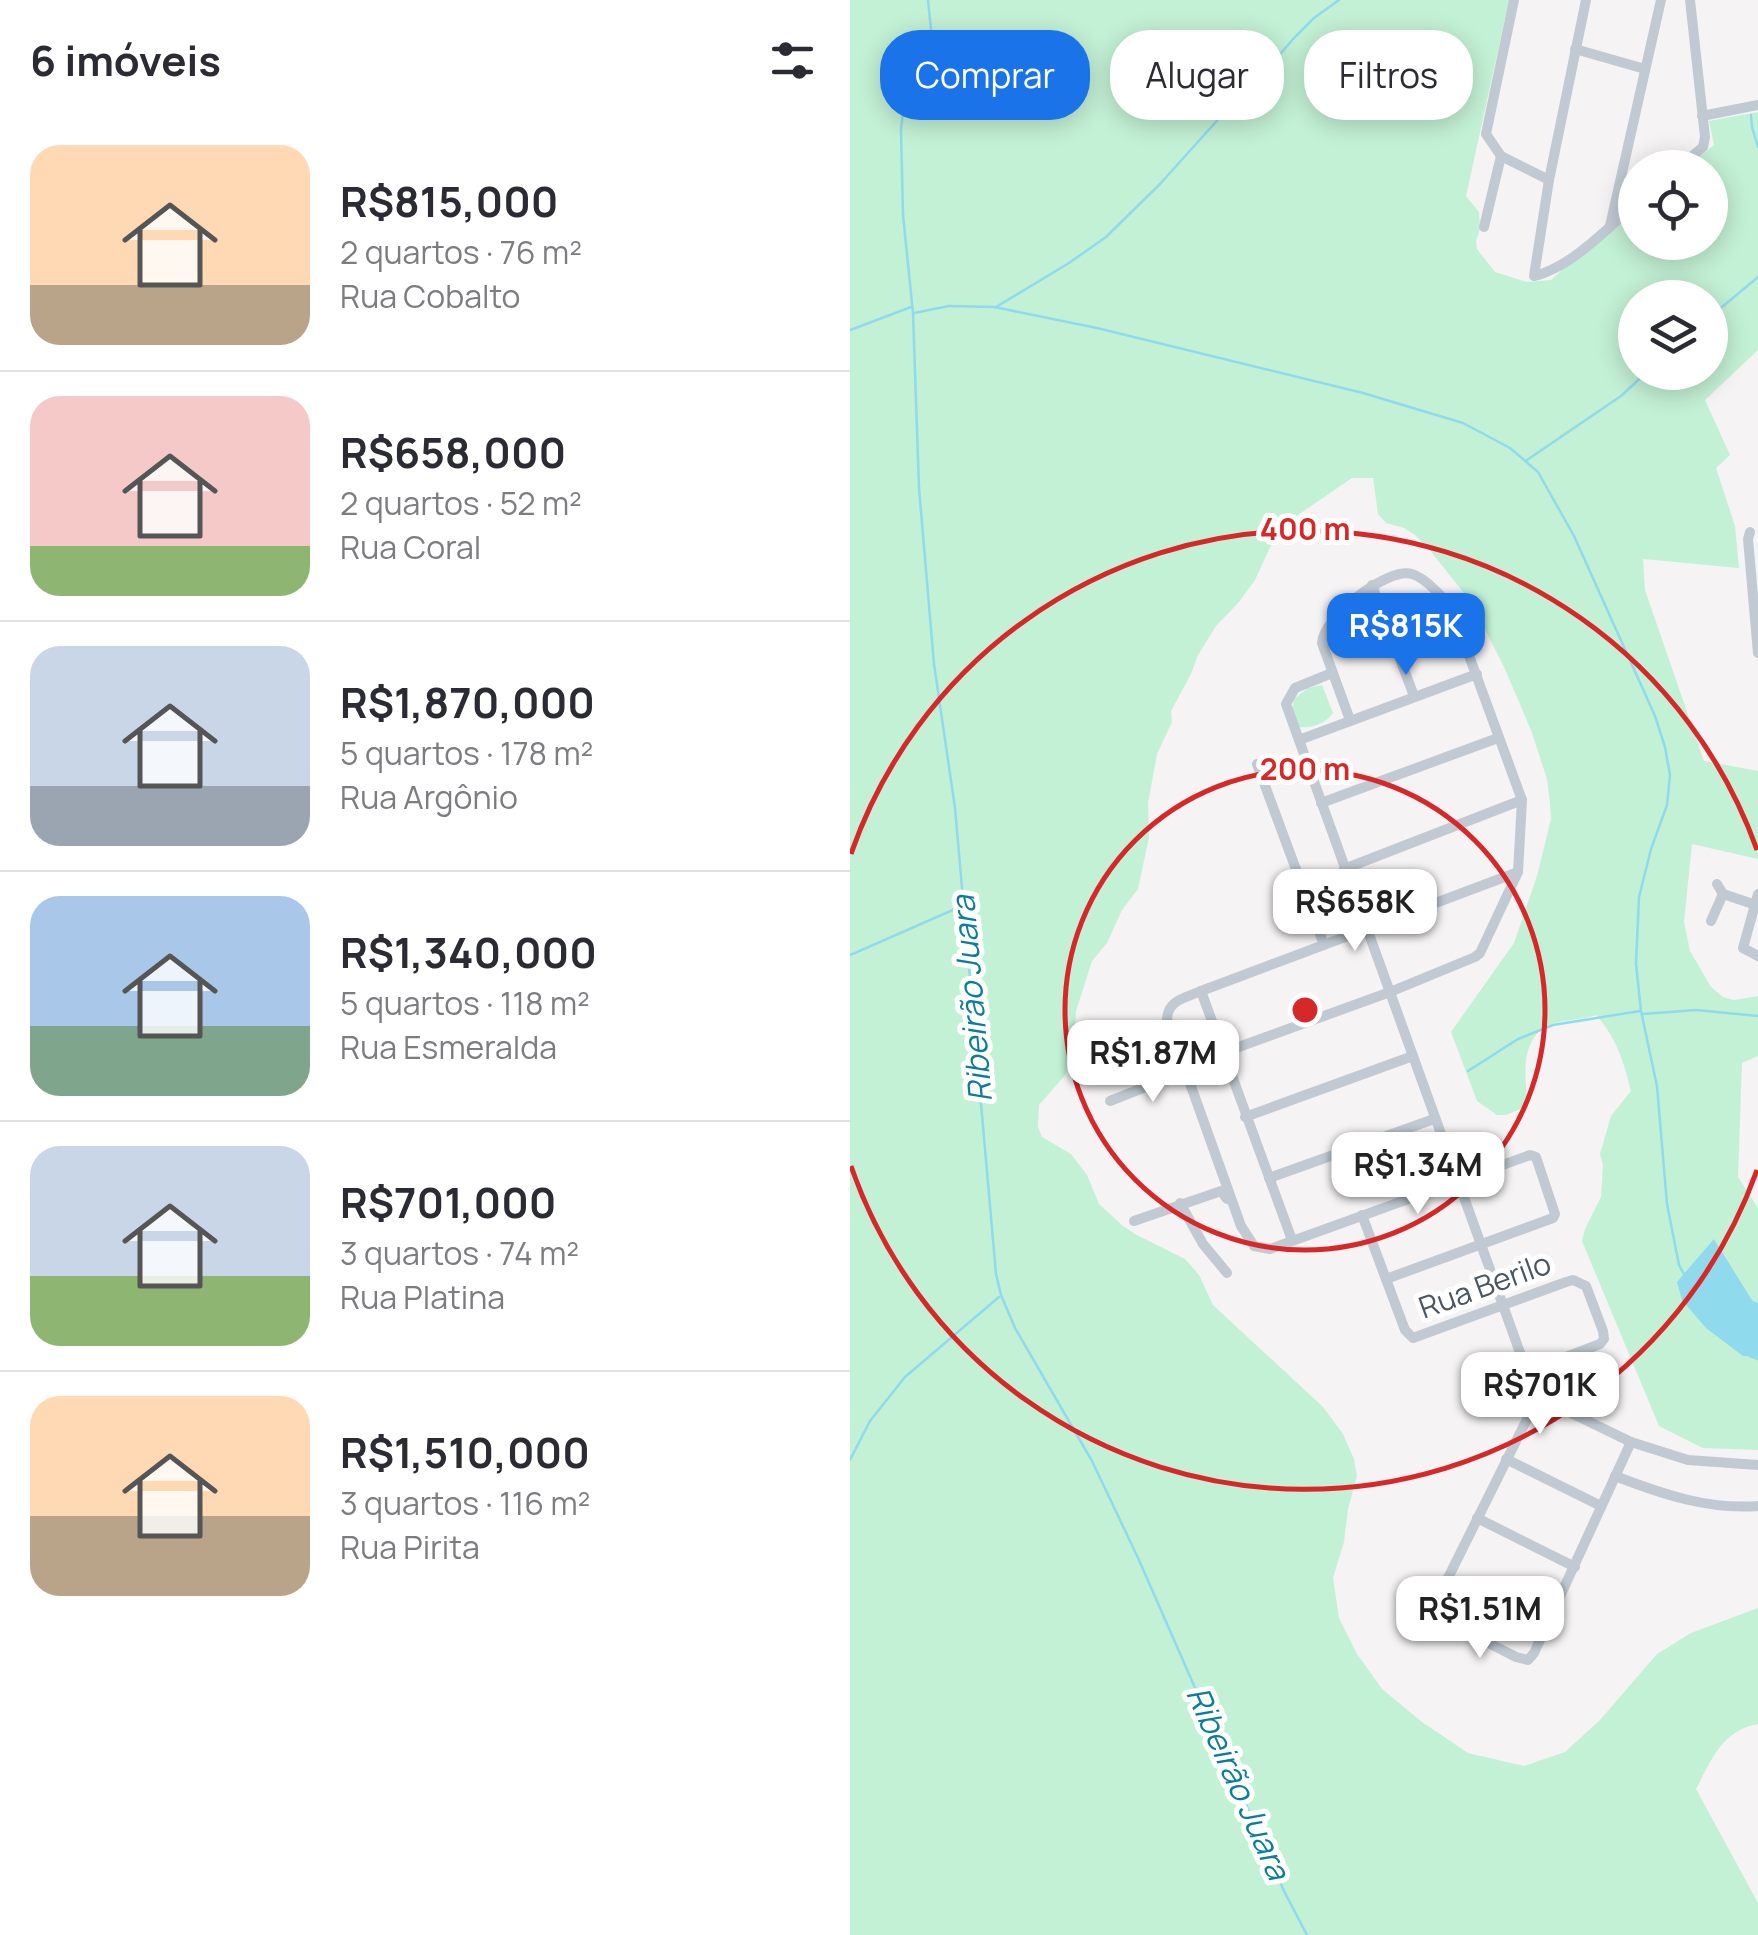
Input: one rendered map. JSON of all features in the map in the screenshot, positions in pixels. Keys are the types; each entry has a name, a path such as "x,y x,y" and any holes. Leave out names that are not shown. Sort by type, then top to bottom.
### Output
{"street":[{"path":"1514,0 1486,130 1500,156 1549,180"},
{"path":"1586,0 1549,180 1534,276 1569,260 1618,220"},
{"path":"1610,227 1662,0"},
{"path":"1690,0 1705,137 1699,150"},
{"path":"1575,50 1644,69"},
{"path":"1702,116 1758,103"},
{"path":"1484,227 1500,156"},
{"path":"1750,532 1758,653"},
{"path":"1222,1053 1476,957 1518,872 1522,800 1477,674 1454,612 1439,594 1410,574 1361,592 1323,632 1321,637 1332,673 1350,720"},
{"path":"1372,585 1414,696"},
{"path":"1332,673 1294,688 1286,704 1538,1397 1631,1442 1688,1460 1758,1465"},
{"path":"1299,740 1477,674"},
{"path":"1321,803 1498,738"},
{"path":"1257,764 1324,945"},
{"path":"1344,868 1522,800"},
{"path":"1242,1226 1166,1018 1171,1004 1518,872"},
{"path":"1711,921 1720,889 1756,899 1743,948 1758,956"},
{"path":"1201,991 1292,1240"},
{"path":"1245,1117 1413,1056"},
{"path":"1110,1101 1163,1080 1188,1076"},
{"path":"1269,1178 1434,1118"},
{"path":"1134,1221 1224,1191 1254,1246 1270,1250 1292,1240 1362,1215 1458,1182 1530,1155 1537,1160 1554,1211 1553,1218 1386,1279 1362,1215"},
{"path":"1180,1203 1203,1244 1227,1273"},
{"name":"Rua Berilo","path":"1386,1279 1405,1330 1413,1338 1573,1280 1586,1286 1604,1336 1600,1344 1527,1372"},
{"path":"1538,1397 1433,1608 1436,1616 1522,1660 1529,1659 1631,1442"},
{"path":"1506,1458 1601,1506"},
{"path":"1615,1476 1714,1506 1758,1506"},
{"path":"1477,1518 1574,1567"},
{"path":"1446,1579 1544,1629"}],"green space":[{"path":"850,0 1509,0 1466,196 1479,212 1477,249 1495,272 1527,282 1551,280 1618,221 1618,260 1728,260 1728,150 1708,150 1714,145 1709,121 1758,112 1758,350 1728,378 1728,280 1618,280 1618,390 1716,390 1705,400 1730,455 1716,468 1735,526 1739,568 1643,559 1645,590 1704,761 1758,771 1758,859 1692,844 1684,922 1690,951 1711,987 1734,1000 1758,996 1758,1056 1742,1063 1738,1177 1758,1208 1758,1303 1752,1300 1714,1239 1743,1355 1758,1357 1758,1450 1703,1448 1659,1426 1582,1241 1601,1197 1600,1154 1611,1116 1631,1091 1618,1050 1603,1023 1596,1015 1554,1023 1539,1031 1526,1061 1528,1106 1497,1115 1477,1101 1451,1032 1514,943 1551,819 1547,779 1504,667 1471,602 1415,535 1386,523 1378,514 1373,478 1352,478 1279,528 1255,580 1216,626 1198,655 1171,711 1172,722 1157,754 1148,803 1149,837 1138,889 1092,961 1076,1011 1074,1047 1066,1074 1039,1105 1038,1127 1042,1137 1071,1154 1087,1175 1099,1204 1123,1226 1185,1259 1199,1275 1213,1305 1323,1407 1343,1434 1357,1476 1333,1578 1339,1618 1357,1654 1382,1689 1468,1753 1524,1766 1565,1752 1600,1720 1657,1654 1691,1633 1758,1608 1758,1724 1727,1740 1696,1789 1758,1903 1758,1935 850,1935"},
{"path":"1322,685 1333,713 1317,725 1298,727 1291,717 1294,699 1308,688"}],"water":[{"path":"1714,1239 1752,1300 1758,1303 1758,1357 1743,1356 1706,1328 1682,1300 1677,1282"}],"waterway":[{"name":"Ribeirão Juara","path":"928,0 931,30 927,49 903,112 903,215 913,313 919,488 934,664 955,808 996,1274 1015,1328 1092,1461 1139,1560 1284,1891 1307,1935"},
{"path":"996,307 1106,237 1293,39 1339,0"},
{"path":"1751,115 1758,147"},
{"path":"1728,302 1758,277"},
{"path":"914,313 949,306 994,307 1363,393 1463,423 1510,448 1538,472 1574,536 1655,716 1665,747 1670,775 1667,805 1639,897 1636,964 1641,1011 1657,1086 1667,1204 1679,1265 1685,1276"},
{"path":"850,330 911,307"},
{"path":"1527,460 1628,390"},
{"path":"850,955 962,906"},
{"path":"1643,1014 1696,1010 1758,1016"},
{"path":"1468,1071 1518,1039 1553,1025 1640,1011"},
{"path":"850,1460 870,1421 905,1377 999,1297"},
{"path":"1750,1356 1758,1359"}]}
